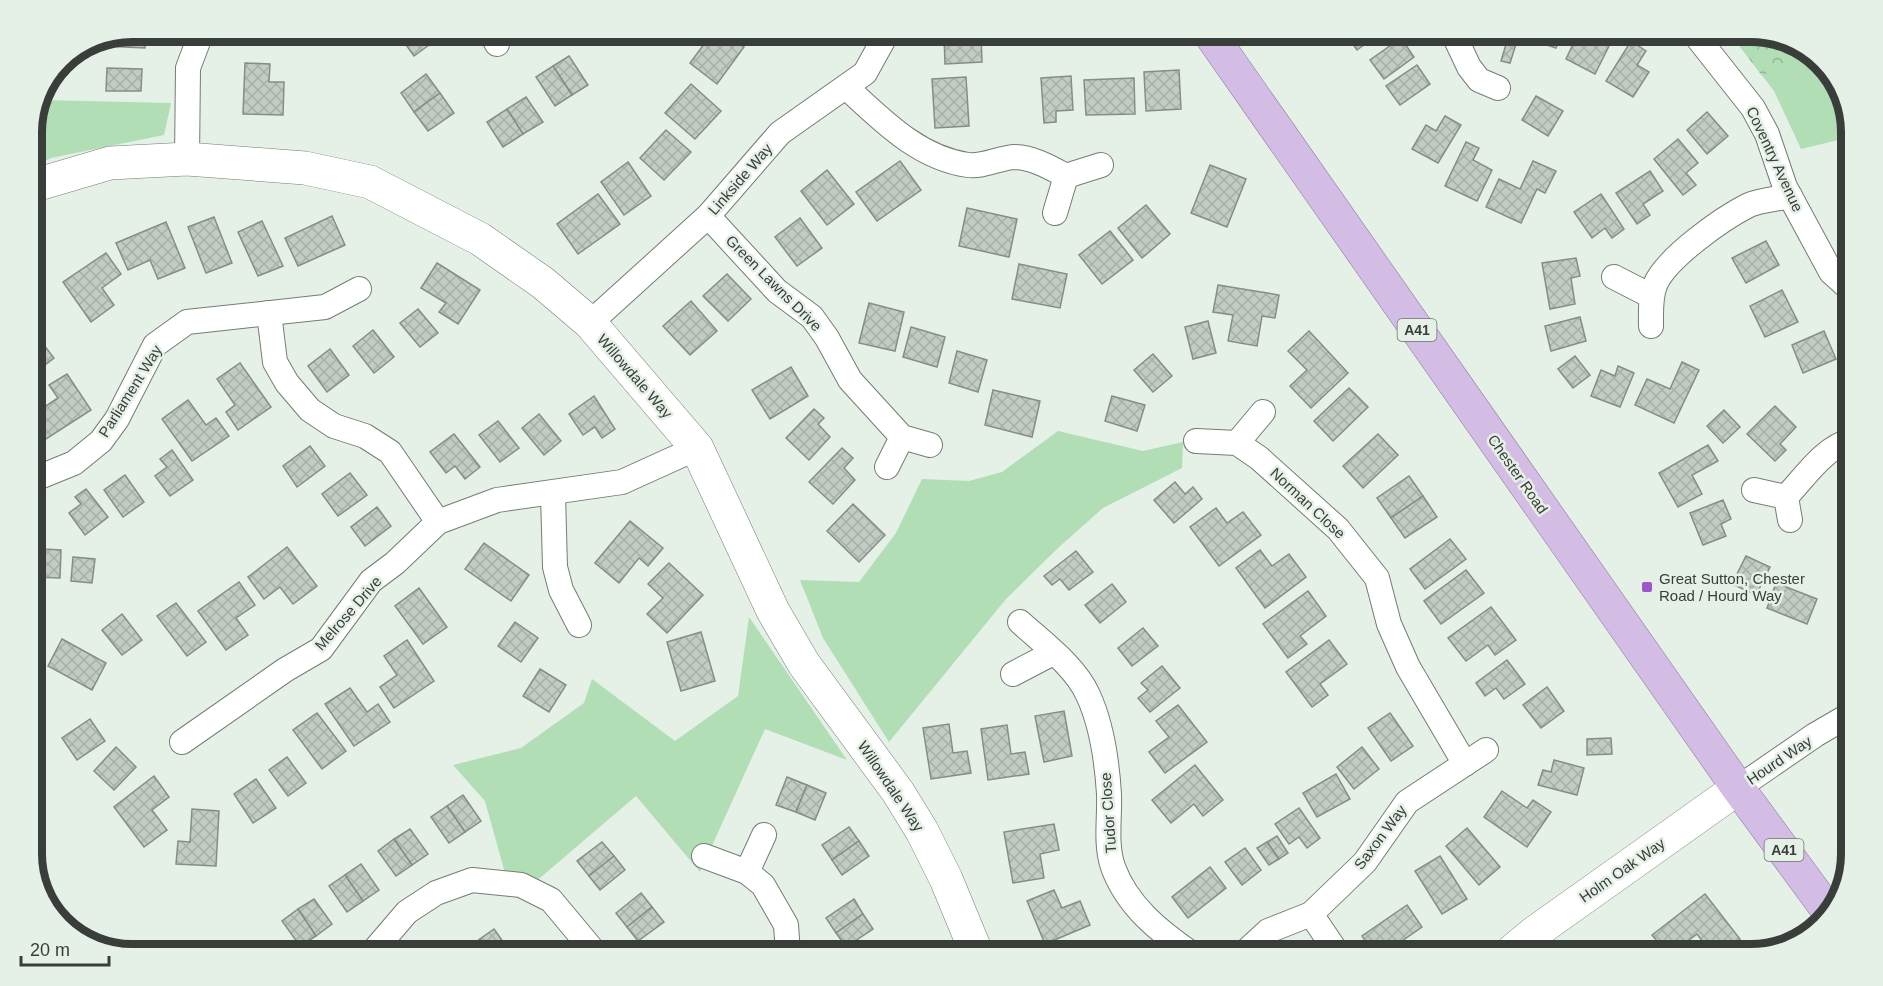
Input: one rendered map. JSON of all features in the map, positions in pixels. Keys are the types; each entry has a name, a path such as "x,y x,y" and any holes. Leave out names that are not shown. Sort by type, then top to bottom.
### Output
{"main road":[{"name":"Chester Road","path":"1216,42 1738,788 1825,906"}],"street":[{"path":"187,159 188,68 198,42"},
{"name":"Linkside Way","path":"590,323 708,216 780,132 865,73 882,42"},
{"path":"1457,42 1480,87"},
{"name":"Coventry Avenue","path":"1701,42 1754,108 1767,134 1785,187 1831,272 1841,281"},
{"path":"846,87 900,135 938,158 971,166 1015,157 1040,163 1066,176 1101,165"},
{"name":"Willowdale Way","path":"42,183 110,164 187,159 305,168 370,182 480,239 543,283 590,323 697,448 773,612 804,664 898,792 922,831 946,879 973,944"},
{"path":"1055,213 1066,176"},
{"path":"1651,326 1651,296 1656,282 1681,253 1706,231 1751,205 1790,196"},
{"name":"Green Lawns Drive","path":"708,216 777,291 812,317 828,338 849,380 902,437"},
{"path":"1614,277 1651,296"},
{"name":"Parliament Way","path":"42,476 74,463 101,441 117,418 155,345 187,322 325,307 359,289"},
{"path":"269,313 275,362 287,383 310,410 334,426 365,436 390,452 438,522"},
{"path":"1196,441 1237,443 1263,412"},
{"path":"887,467 902,437 930,445"},
{"name":"Norman Close","path":"1237,443 1259,458 1338,529 1377,578 1389,624 1408,667 1465,764"},
{"path":"1754,490 1788,508 1820,460 1841,444"},
{"name":"Melrose Drive","path":"182,742 285,670 321,649 371,581 395,564 438,522 497,500 553,494 622,482 697,448"},
{"path":"553,494 555,567 561,590 579,625"},
{"name":"Tudor Close","path":"1020,622 1071,670 1088,694 1100,732 1109,793 1109,847 1114,868 1134,905 1162,934 1177,944"},
{"path":"1013,674 1053,653"},
{"name":"Hourd Way","path":"1738,788 1841,720"},
{"name":"Saxon Way","path":"1254,944 1268,931 1311,914 1365,862 1407,802 1486,750"},
{"name":"Holm Oak Way","path":"1521,944 1738,788"},
{"path":"747,872 764,835"},
{"path":"704,856 747,872 763,885 786,925 787,944"},
{"path":"380,944 407,912 436,893 472,880 521,885 551,900 588,944"},
{"path":"1311,914 1331,944"}],"green space":[{"path":"1736,42 1774,45 1791,51 1810,64 1832,92 1839,115 1841,139 1801,149 1774,91"},
{"path":"1736,42 1774,45 1798,55 1762,76"},
{"path":"48,100 171,103 164,135 51,158 42,162 42,126"},
{"path":"1058,431 1143,451 1183,442 1182,468 1103,508 1058,548 1006,599 889,742 823,638 800,580 859,582 896,533 922,479 969,481 1002,472"},
{"path":"749,617 847,760 765,729 700,872 636,796 527,889 508,884 485,801 453,765 521,748 584,703 592,679 675,741 738,696"}],"building":[{"path":"146,42 145,48 107,46"},
{"path":"273,42 300,42 300,45"},
{"path":"404,42 433,42 414,56"},
{"path":"706,42 737,42 744,47 717,84 690,63"},
{"path":"944,42 981,42 982,62 945,64"},
{"path":"1351,42 1368,42 1357,50"},
{"path":"1395,42 1404,42 1414,57 1384,79 1370,60"},
{"path":"1507,42 1517,42 1510,63 1501,61"},
{"path":"1538,42 1558,42 1556,48"},
{"path":"1574,42 1611,42 1595,74 1566,59"},
{"path":"1630,42 1646,51 1637,65 1649,72 1633,97 1606,81"},
{"path":"569,56 588,85 572,95 553,66"},
{"path":"245,63 270,64 269,82 284,82 283,115 243,114"},
{"path":"1417,65 1430,84 1400,105 1386,86"},
{"path":"553,66 572,95 555,106 536,77"},
{"path":"107,68 142,69 141,91 106,91"},
{"path":"1179,70 1181,109 1146,111 1144,72"},
{"path":"426,74 440,93 414,112 401,93"},
{"path":"1071,76 1073,110 1056,111 1056,122 1044,123 1041,78"},
{"path":"966,77 969,126 935,128 932,79"},
{"path":"1134,78 1135,114 1086,115 1084,80"},
{"path":"691,84 721,111 695,139 665,113"},
{"path":"440,93 454,113 428,131 414,112"},
{"path":"1536,96 1563,111 1548,136 1522,120"},
{"path":"526,97 543,122 523,134 507,109"},
{"path":"507,109 523,134 503,147 487,122"},
{"path":"1707,112 1728,136 1707,154 1687,130"},
{"path":"1445,116 1461,125 1438,163 1412,149 1426,125 1436,131"},
{"path":"666,130 691,152 664,180 640,158"},
{"path":"1678,139 1698,163 1686,173 1696,185 1683,195 1654,159"},
{"path":"1466,142 1479,148 1473,160 1492,170 1477,201 1445,186"},
{"path":"900,161 921,190 877,221 856,192"},
{"path":"1533,161 1556,171 1545,193 1537,189 1521,223 1486,207 1499,179 1520,189"},
{"path":"628,162 651,196 624,215 601,182"},
{"path":"1210,165 1246,179 1227,227 1191,213"},
{"path":"827,170 854,204 827,225 801,191"},
{"path":"1650,171 1663,191 1643,204 1650,215 1637,224 1616,193"},
{"path":"598,194 620,224 578,254 557,224"},
{"path":"1601,194 1624,229 1612,238 1605,228 1592,238 1574,212"},
{"path":"1146,205 1170,234 1142,258 1118,228"},
{"path":"967,208 1017,219 1009,257 959,246"},
{"path":"332,216 345,245 298,266 285,238"},
{"path":"214,217 232,263 206,273 188,227"},
{"path":"800,218 822,248 797,266 775,237"},
{"path":"262,221 283,266 258,276 238,232"},
{"path":"166,222 185,268 158,279 150,260 128,270 116,243"},
{"path":"1110,231 1133,260 1102,284 1079,255"},
{"path":"1766,241 1779,265 1746,283 1732,258"},
{"path":"106,253 121,274 102,288 114,305 91,322 63,282"},
{"path":"1576,258 1580,276 1571,278 1575,304 1550,309 1542,263"},
{"path":"437,263 480,290 458,324 439,312 446,303 421,288"},
{"path":"1019,264 1067,274 1060,308 1012,299"},
{"path":"727,274 751,299 728,321 703,296"},
{"path":"1218,285 1279,295 1275,318 1262,316 1257,346 1228,341 1233,315 1213,312"},
{"path":"1782,290 1798,322 1765,337 1750,306"},
{"path":"691,301 717,331 690,355 663,326"},
{"path":"869,303 904,312 895,351 859,343"},
{"path":"418,309 438,333 420,347 400,323"},
{"path":"1580,317 1586,341 1551,351 1545,326"},
{"path":"1208,321 1216,353 1193,359 1185,327"},
{"path":"911,327 945,337 937,367 903,357"},
{"path":"373,330 394,357 374,373 353,346"},
{"path":"1309,331 1348,373 1311,408 1290,386 1307,370 1288,351"},
{"path":"1824,331 1836,359 1803,373 1792,345"},
{"path":"42,342 54,358 42,367"},
{"path":"330,349 349,375 327,392 308,366"},
{"path":"957,351 987,360 978,392 949,383"},
{"path":"1153,354 1172,376 1153,392 1134,370"},
{"path":"1575,356 1590,375 1573,388 1558,369"},
{"path":"1682,362 1699,370 1674,423 1635,405 1647,379 1670,389"},
{"path":"240,363 271,407 238,430 226,412 235,405 217,379"},
{"path":"1618,366 1634,373 1620,407 1591,396 1601,370 1615,376"},
{"path":"791,367 808,396 770,419 752,390"},
{"path":"67,374 91,410 46,439 42,432 42,408 58,398 49,385"},
{"path":"1349,388 1368,407 1333,441 1314,421"},
{"path":"993,390 1040,401 1032,437 985,425"},
{"path":"594,396 615,429 602,438 595,427 583,435 569,414"},
{"path":"1112,396 1145,405 1137,431 1105,421"},
{"path":"188,400 206,425 216,418 229,436 192,461 162,419"},
{"path":"1775,406 1796,427 1780,444 1786,450 1775,461 1747,434"},
{"path":"814,409 824,418 818,424 830,437 809,460 786,438"},
{"path":"1724,410 1740,427 1723,443 1707,426"},
{"path":"539,414 561,441 544,455 522,428"},
{"path":"498,421 519,448 500,462 479,435"},
{"path":"454,434 480,467 465,479 455,466 446,473 430,452"},
{"path":"1378,434 1398,455 1363,488 1343,466"},
{"path":"1708,445 1718,461 1692,475 1702,494 1678,507 1659,473"},
{"path":"310,446 325,466 297,487 283,466"},
{"path":"842,448 853,458 844,468 855,480 833,504 809,482"},
{"path":"172,450 193,480 170,496 155,476 167,467 160,459"},
{"path":"350,473 367,495 338,516 322,494"},
{"path":"125,475 144,502 123,517 104,490"},
{"path":"1409,476 1423,496 1391,518 1377,498"},
{"path":"1175,482 1185,494 1193,487 1202,499 1174,523 1154,500"},
{"path":"86,489 108,517 85,535 69,513 81,504 75,497"},
{"path":"1423,496 1437,517 1405,538 1391,518"},
{"path":"1723,500 1731,519 1721,524 1726,536 1703,545 1690,513"},
{"path":"853,504 885,535 859,562 827,531"},
{"path":"377,507 391,526 365,546 351,527"},
{"path":"1216,508 1227,523 1243,512 1261,535 1219,566 1190,527"},
{"path":"630,521 663,548 648,566 639,558 619,583 595,563"},
{"path":"42,527 45,527 44,549 61,550 60,578 42,577"},
{"path":"1450,539 1466,559 1425,589 1410,569"},
{"path":"484,543 529,575 511,601 465,569"},
{"path":"287,547 317,586 293,604 280,587 264,599 248,577"},
{"path":"1260,550 1272,566 1289,554 1306,577 1265,608 1236,568"},
{"path":"1076,551 1093,572 1069,590 1060,579 1052,585 1044,576"},
{"path":"1746,556 1770,567 1756,595 1732,584"},
{"path":"73,557 95,559 92,583 71,581"},
{"path":"669,563 703,595 667,633 647,614 663,598 648,584"},
{"path":"1466,570 1484,593 1441,624 1424,601"},
{"path":"239,582 255,605 236,618 248,635 226,650 198,611"},
{"path":"1776,583 1817,599 1807,624 1767,608"},
{"path":"1112,584 1126,602 1100,623 1085,605"},
{"path":"419,588 447,627 423,644 395,606"},
{"path":"1308,591 1326,616 1300,636 1307,644 1288,658 1263,624"},
{"path":"176,603 206,642 187,656 157,616"},
{"path":"1491,607 1516,640 1495,655 1488,645 1466,661 1448,638"},
{"path":"122,614 142,640 122,655 102,630"},
{"path":"515,622 538,638 521,662 498,646"},
{"path":"1143,628 1158,646 1132,666 1118,648"},
{"path":"701,632 715,681 681,691 667,642"},
{"path":"62,639 106,663 92,690 48,666"},
{"path":"407,640 434,681 394,708 380,687 397,675 384,656"},
{"path":"1329,640 1347,664 1320,684 1328,695 1312,707 1286,672"},
{"path":"1507,660 1525,684 1504,699 1496,688 1485,696 1476,683"},
{"path":"1162,666 1180,688 1150,712 1138,698 1148,690 1141,683"},
{"path":"540,669 566,685 549,712 523,696"},
{"path":"1547,687 1564,711 1541,728 1523,705"},
{"path":"350,688 367,712 378,704 390,722 354,746 325,704"},
{"path":"1178,705 1207,742 1165,773 1149,752 1169,737 1156,721"},
{"path":"1064,711 1072,756 1044,762 1035,716"},
{"path":"317,713 346,751 322,769 293,730"},
{"path":"1390,713 1413,746 1391,761 1368,728"},
{"path":"90,719 105,741 77,760 62,738"},
{"path":"949,724 953,753 967,751 971,773 931,779 923,728"},
{"path":"1007,725 1011,754 1025,752 1029,774 988,780 981,729"},
{"path":"1611,738 1612,754 1587,755 1587,739"},
{"path":"116,747 136,767 114,790 94,771"},
{"path":"1362,747 1379,769 1354,789 1337,767"},
{"path":"287,757 306,783 288,796 269,770"},
{"path":"1554,760 1584,768 1577,795 1538,785 1543,770 1551,772"},
{"path":"1195,765 1223,800 1203,816 1194,804 1171,823 1152,800"},
{"path":"1336,774 1350,799 1317,817 1303,793"},
{"path":"154,776 169,797 152,810 167,830 144,847 114,807"},
{"path":"787,777 807,785 796,812 776,805"},
{"path":"256,779 276,808 253,823 234,794"},
{"path":"807,785 826,793 815,820 796,812"},
{"path":"1502,791 1527,808 1533,800 1551,812 1527,847 1484,817"},
{"path":"463,795 481,821 465,832 447,806"},
{"path":"447,806 465,832 449,843 431,817"},
{"path":"1299,808 1320,838 1307,848 1299,837 1289,844 1275,824"},
{"path":"192,809 219,811 216,866 176,864 178,841 190,842"},
{"path":"1054,824 1059,850 1040,854 1044,878 1013,883 1004,832"},
{"path":"849,827 859,841 832,860 822,845"},
{"path":"1467,828 1500,867 1479,885 1446,846"},
{"path":"410,829 428,854 412,865 394,839"},
{"path":"1277,836 1288,853 1279,859 1267,842"},
{"path":"394,839 412,865 396,876 378,851"},
{"path":"859,841 869,856 842,875 832,860"},
{"path":"602,842 614,856 589,876 577,861"},
{"path":"1267,842 1279,859 1269,865 1257,848"},
{"path":"1245,848 1261,870 1242,885 1225,862"},
{"path":"614,856 625,870 600,890 589,876"},
{"path":"1440,856 1467,899 1442,914 1415,871"},
{"path":"361,864 379,890 363,901 345,875"},
{"path":"1210,867 1226,888 1188,918 1172,897"},
{"path":"345,875 363,901 347,912 329,886"},
{"path":"1054,890 1062,908 1080,901 1090,925 1045,944 1027,901"},
{"path":"641,893 652,907 627,927 616,913"},
{"path":"1705,894 1740,939 1734,944 1704,944 1697,934 1684,944 1660,944 1652,935"},
{"path":"314,899 332,924 316,936 298,909"},
{"path":"854,899 863,914 836,933 826,918"},
{"path":"1407,905 1422,927 1397,944 1367,944 1362,936"},
{"path":"652,907 664,922 638,941 627,927"},
{"path":"298,909 316,936 303,944 299,944 282,921"},
{"path":"863,914 873,929 850,944 844,944 836,933"},
{"path":"494,929 505,944 484,944 480,939"},
{"path":"480,939 484,944 473,944"}],"place":[{"name":"Great Sutton, Chester Road / Hourd Way","path":"1647,587"}]}
